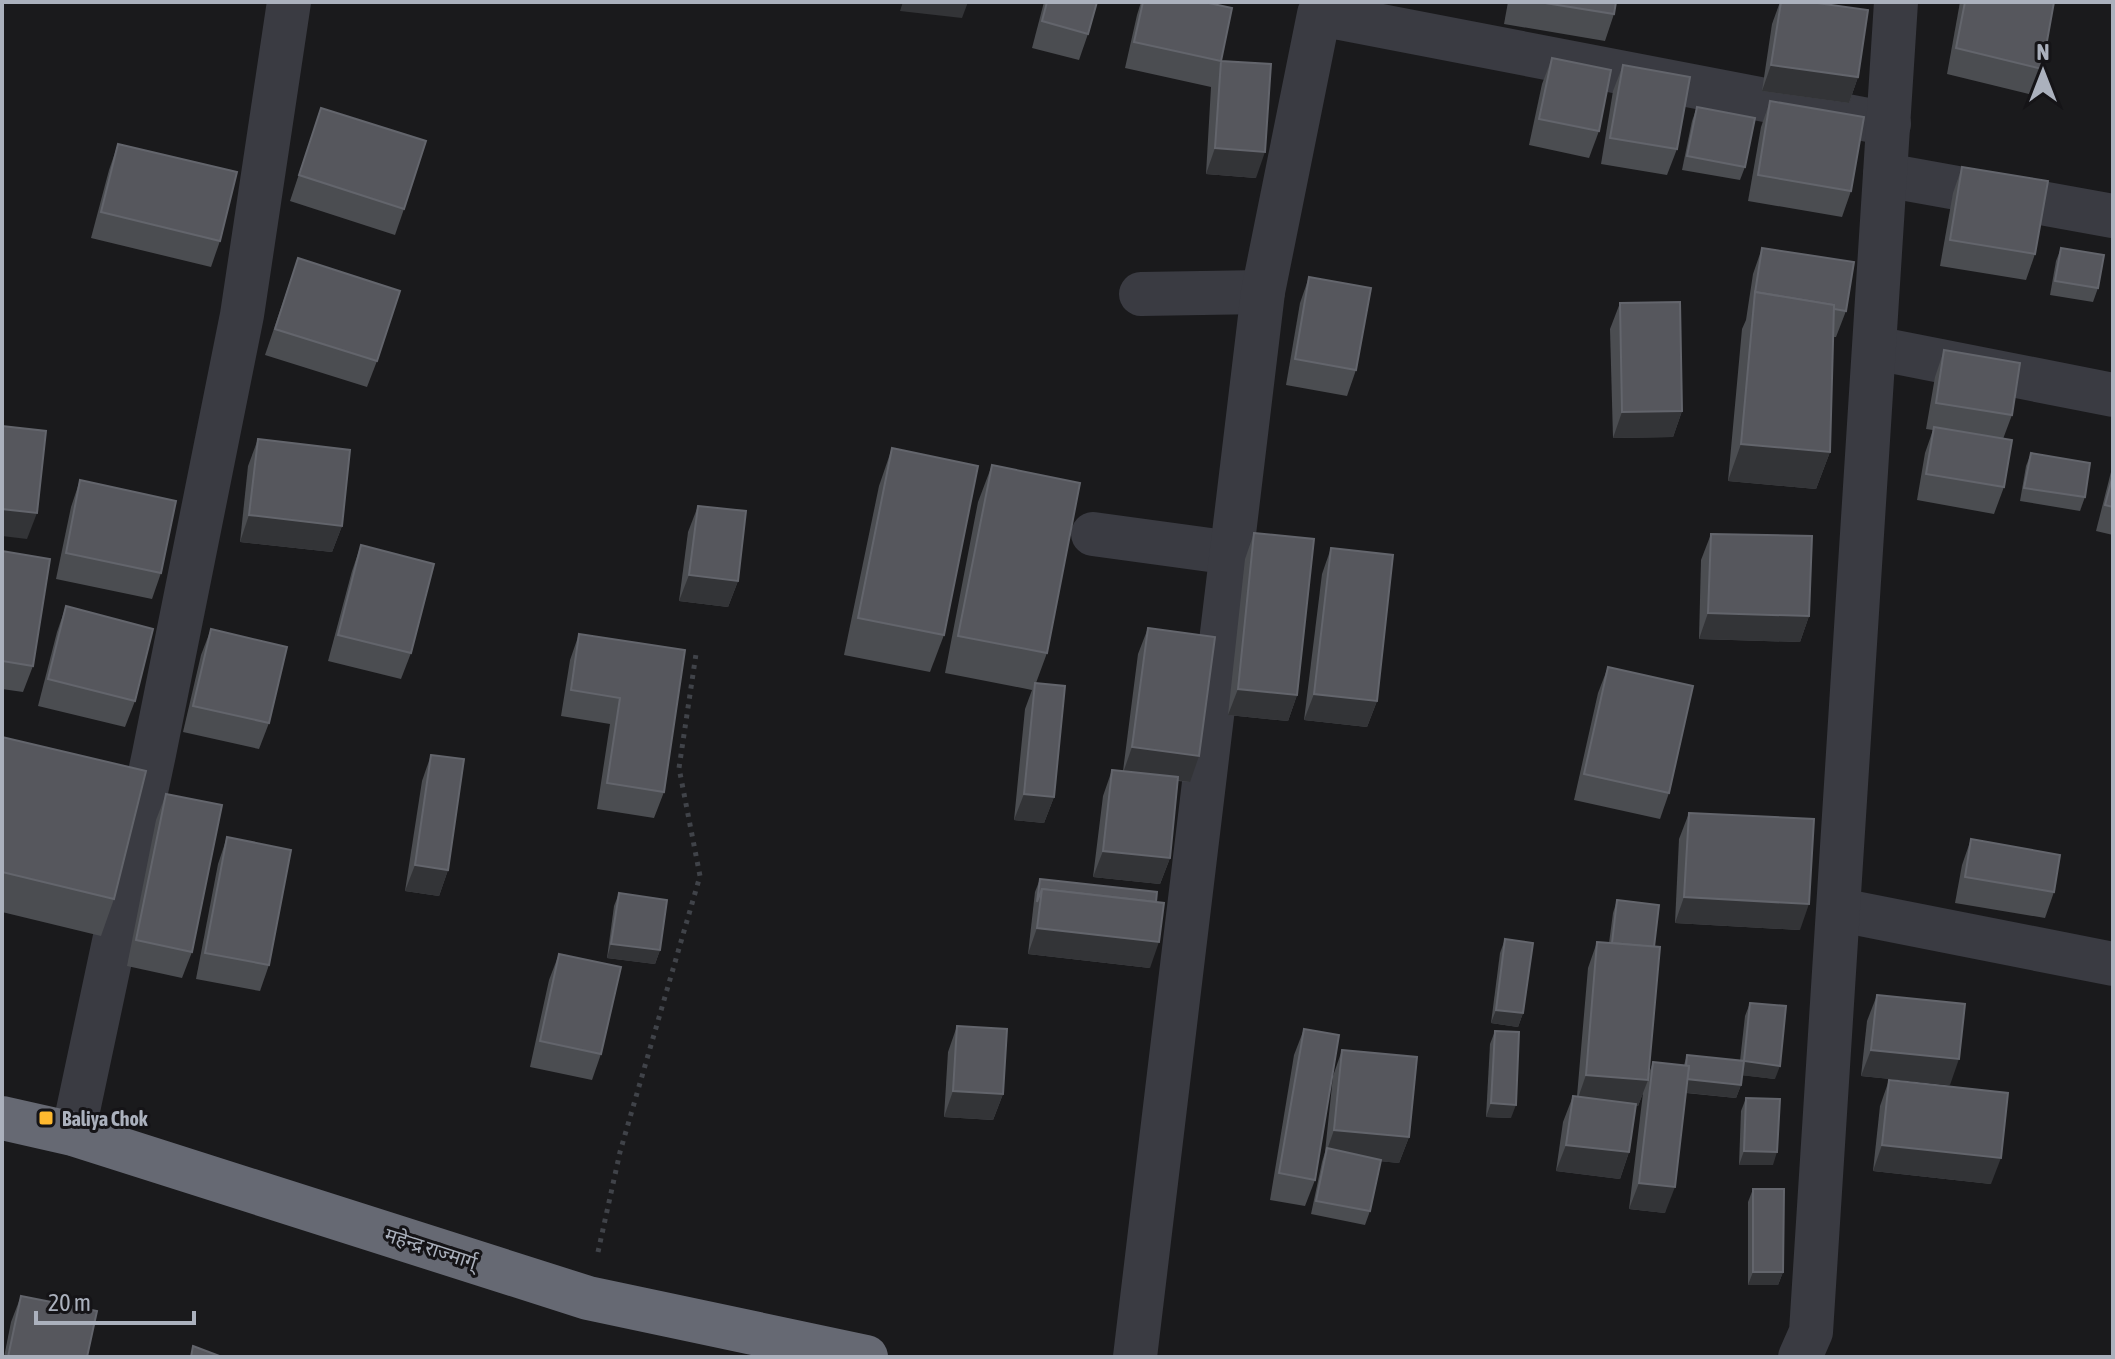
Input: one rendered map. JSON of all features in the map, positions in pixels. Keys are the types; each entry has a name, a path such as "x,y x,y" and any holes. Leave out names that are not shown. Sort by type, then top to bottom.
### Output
{"highway":[{"name":"महेन्द्र राज्मार्ग्","path":"2,1118 73,1134 588,1298 866,1357"}],"street":[{"path":"73,1134 154,754 242,315 289,2"},
{"path":"1800,1357 1811,1332 1896,2"},
{"path":"1135,1357 1263,292 1319,14 1889,124"},
{"path":"1885,175 2113,216"},
{"path":"1141,294 1263,292"},
{"path":"1875,348 2113,395"},
{"path":"1093,534 1232,553"},
{"path":"1840,910 2113,964"}],"path":[{"path":"588,1298 620,1152 700,876 679,768 696,654"}],"building":[{"path":"1047,2 1097,2 1088,34 1042,21"},
{"path":"1143,2 1204,2 1232,8 1221,61 1134,42"},
{"path":"1539,2 1616,2 1614,14"},
{"path":"1781,2 1810,2 1868,10 1858,77 1771,65"},
{"path":"1965,2 2054,2 2042,69 1956,48"},
{"path":"1552,58 1611,70 1599,131 1539,119"},
{"path":"1221,61 1271,64 1265,152 1215,148"},
{"path":"1623,65 1690,77 1677,149 1610,138"},
{"path":"1770,101 1864,117 1851,191 1758,175"},
{"path":"1697,107 1755,118 1745,167 1687,156"},
{"path":"321,108 426,141 404,209 299,175"},
{"path":"118,144 237,172 220,241 101,212"},
{"path":"1962,167 2048,181 2035,254 1950,240"},
{"path":"1762,248 1854,262 1846,311 1834,309 1834,305 1755,292"},
{"path":"2061,248 2104,255 2098,288 2055,281"},
{"path":"298,258 400,291 377,361 275,329"},
{"path":"1309,277 1371,288 1356,370 1295,359"},
{"path":"1755,292 1834,305 1830,452 1741,444"},
{"path":"1680,302 1682,411 1622,412 1620,303"},
{"path":"1944,350 2020,363 2012,415 1936,403"},
{"path":"2,426 46,431 37,513 2,509"},
{"path":"1934,427 2012,440 2004,487 1926,474"},
{"path":"258,439 350,450 342,526 249,515"},
{"path":"892,448 978,466 944,635 858,618"},
{"path":"2031,453 2090,463 2085,497 2024,488"},
{"path":"992,465 1080,483 1047,653 958,636"},
{"path":"2113,475 2113,507 2105,505"},
{"path":"80,480 176,501 161,573 66,553"},
{"path":"698,506 746,511 738,581 689,575"},
{"path":"1254,533 1314,539 1297,695 1238,689"},
{"path":"1711,534 1812,536 1809,616 1708,613"},
{"path":"361,545 434,564 411,653 338,635"},
{"path":"1331,548 1393,555 1377,701 1314,694"},
{"path":"2,551 50,559 33,666 2,661"},
{"path":"66,606 153,629 135,701 48,679"},
{"path":"1148,628 1215,637 1199,756 1132,747"},
{"path":"211,629 287,647 269,723 193,706"},
{"path":"579,634 685,650 664,792 607,783 620,698 571,690"},
{"path":"1608,667 1693,686 1669,793 1584,774"},
{"path":"1035,683 1065,686 1054,797 1024,794"},
{"path":"2,737 146,771 114,899 2,872"},
{"path":"431,755 464,759 448,870 415,865"},
{"path":"1112,770 1178,777 1170,858 1103,851"},
{"path":"166,794 222,805 192,952 136,940"},
{"path":"1689,813 1814,819 1809,904 1684,897"},
{"path":"227,837 291,850 269,965 205,953"},
{"path":"1971,839 2060,855 2054,892 1965,877"},
{"path":"1040,879 1157,892 1156,902 1042,889 1037,902"},
{"path":"1042,889 1164,903 1159,942 1037,928"},
{"path":"619,893 667,900 660,950 611,944"},
{"path":"1617,900 1659,905 1654,947 1612,943"},
{"path":"1505,939 1533,943 1523,1013 1496,1010"},
{"path":"1597,942 1660,947 1648,1080 1586,1075"},
{"path":"559,954 621,967 601,1054 540,1041"},
{"path":"1877,995 1965,1004 1959,1059 1871,1050"},
{"path":"1750,1003 1786,1006 1780,1066 1744,1061"},
{"path":"957,1026 1007,1029 1003,1094 953,1091"},
{"path":"1304,1029 1339,1035 1315,1180 1279,1173"},
{"path":"1495,1031 1519,1032 1516,1105 1491,1103"},
{"path":"1342,1050 1417,1057 1409,1137 1334,1130"},
{"path":"1687,1055 1744,1061 1741,1085 1687,1079"},
{"path":"1653,1062 1689,1066 1675,1187 1639,1183"},
{"path":"1889,1080 2008,1093 2001,1158 1882,1145"},
{"path":"1573,1096 1636,1104 1629,1152 1566,1145"},
{"path":"1746,1098 1780,1099 1777,1152 1744,1151"},
{"path":"1327,1148 1381,1160 1370,1211 1316,1201"},
{"path":"1753,1189 1784,1189 1783,1272 1753,1272"},
{"path":"21,1296 97,1311 87,1357 8,1357"},
{"path":"193,1346 222,1357 191,1357"}],"place":[{"name":"Baliya Chok","path":"46,1118"}]}
